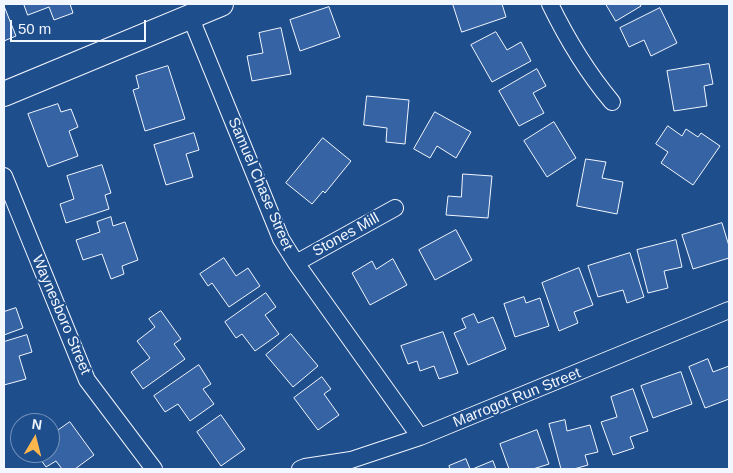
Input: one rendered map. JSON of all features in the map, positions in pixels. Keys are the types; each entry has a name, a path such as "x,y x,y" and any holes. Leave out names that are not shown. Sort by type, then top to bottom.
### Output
{"street":[{"path":"4,94 221,4"},
{"path":"550,4 560,25 591,77 612,102"},
{"name":"Samuel Chase Street","path":"190,16 281,239 296,263 420,437"},
{"name":"Waynesboro Street","path":"4,176 87,380 154,469"},
{"name":"Stones Mill","path":"296,263 395,208"},
{"name":"Marrogot Run Street","path":"300,469 351,460 420,437 729,310"}],"building":[{"path":"24,4 70,4 73,13 54,20 49,7 28,15"},
{"path":"453,4 502,4 506,17 462,32"},
{"path":"606,4 640,4 641,6 616,21"},
{"path":"4,6 16,36 4,41"},
{"path":"329,7 340,37 300,51 290,20"},
{"path":"660,8 677,43 651,56 644,40 629,47 620,28"},
{"path":"281,28 291,74 252,81 247,56 263,53 259,33"},
{"path":"496,32 507,50 521,42 531,61 492,82 471,45"},
{"path":"709,64 713,84 704,86 707,106 674,111 667,71"},
{"path":"168,66 185,119 145,131 133,90 139,88 136,76"},
{"path":"537,69 546,86 533,93 544,113 519,126 499,91"},
{"path":"367,96 409,100 405,144 386,142 387,128 364,125"},
{"path":"58,104 61,112 71,109 78,127 69,131 78,156 48,167 28,114"},
{"path":"435,112 471,132 456,158 437,146 430,158 414,149"},
{"path":"554,122 576,158 547,177 524,141"},
{"path":"668,126 682,136 686,129 698,137 701,133 720,146 693,185 661,163 668,152 656,144"},
{"path":"194,133 199,150 186,154 193,177 166,185 154,145"},
{"path":"323,138 351,161 325,193 323,191 312,204 286,183"},
{"path":"586,159 606,162 602,178 623,182 617,214 577,206"},
{"path":"102,165 111,193 105,195 109,209 66,223 60,204 74,199 67,176"},
{"path":"463,174 492,176 488,218 446,215 448,196 461,197"},
{"path":"111,217 113,226 125,222 138,260 122,266 124,274 111,279 102,254 83,260 76,240 100,232 97,222"},
{"path":"722,223 729,246 729,258 693,269 682,235"},
{"path":"456,230 472,260 435,280 419,250"},
{"path":"676,240 682,267 664,271 668,288 648,293 637,250"},
{"path":"630,253 644,297 627,303 623,290 598,297 588,266"},
{"path":"224,258 236,276 248,268 260,286 229,307 212,283 208,286 200,274"},
{"path":"393,259 407,285 370,305 352,273 372,261 376,269"},
{"path":"579,268 593,305 574,312 578,323 559,331 542,283"},
{"path":"266,293 276,307 265,315 279,334 255,351 242,334 236,338 225,322"},
{"path":"524,297 526,303 540,298 549,326 515,337 504,304"},
{"path":"16,308 23,328 4,335 4,312"},
{"path":"161,311 181,339 174,344 185,359 143,389 131,372 150,358 137,341 155,327 149,319"},
{"path":"474,314 478,323 493,317 506,349 468,365 454,333 466,328 462,319"},
{"path":"443,332 458,373 439,379 434,366 420,371 417,361 408,364 401,346"},
{"path":"291,334 318,366 293,387 266,355"},
{"path":"27,335 32,352 19,356 26,379 4,385 4,342"},
{"path":"708,359 713,372 729,366 729,399 705,408 689,367"},
{"path":"199,365 211,384 203,389 214,404 190,421 178,404 165,412 154,396"},
{"path":"681,372 692,404 653,418 641,386"},
{"path":"322,377 331,389 324,394 339,415 318,430 294,398"},
{"path":"633,389 648,431 630,437 634,448 613,455 601,422 617,417 611,397"},
{"path":"221,415 245,449 221,466 197,432"},
{"path":"565,420 567,431 590,425 598,452 585,455 588,465 574,469 561,469 549,424"},
{"path":"70,422 94,455 75,469 62,469 58,463 60,463 60,429"},
{"path":"537,430 549,464 533,469 509,469 500,444"},
{"path":"466,459 470,469 450,469 449,466"},
{"path":"493,461 496,469 473,469"},
{"path":"43,463 53,463 46,467"}]}
